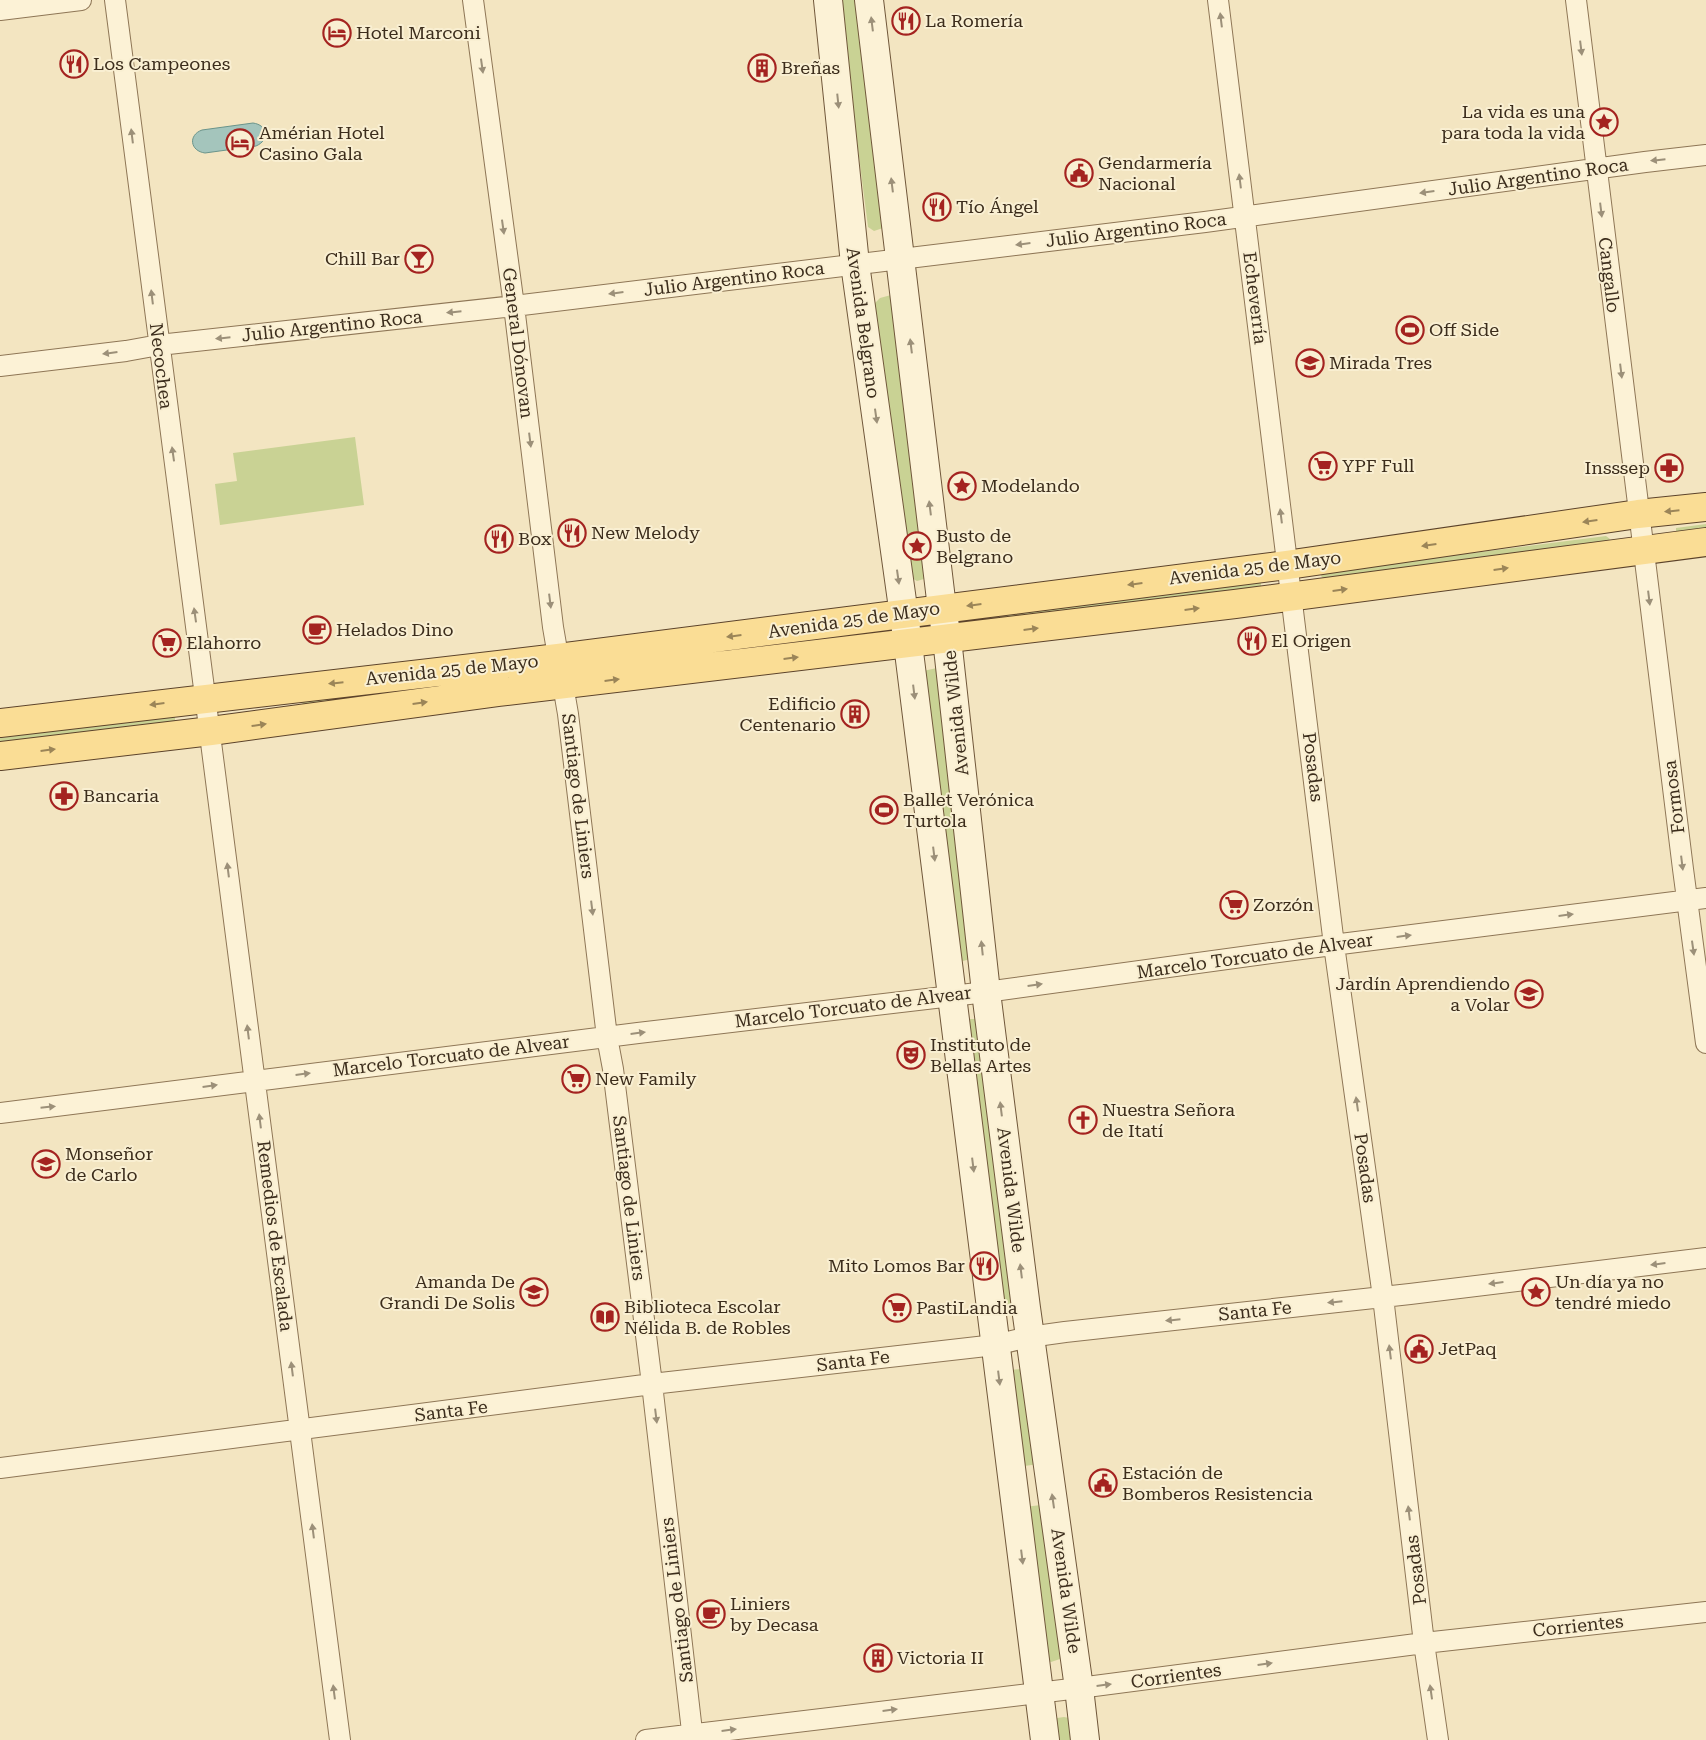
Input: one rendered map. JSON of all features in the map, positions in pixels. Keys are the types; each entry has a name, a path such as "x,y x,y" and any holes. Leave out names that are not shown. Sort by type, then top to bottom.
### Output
{"main road":[{"name":"Avenida Belgrano","path":"828,0 855,264 908,644"},
{"path":"869,0 947,639"},
{"name":"Avenida 25 de Mayo","path":"0,722 558,658 1288,565 1638,514 1706,507"},
{"name":"Avenida 25 de Mayo","path":"0,756 211,731 499,692 564,686 1291,596 1706,542"},
{"name":"Avenida Wilde","path":"947,639 986,992 1029,1337 1085,1740"},
{"name":"Avenida Wilde","path":"908,644 1045,1740"}],"street":[{"path":"0,10 80,0"},
{"name":"Necochea","path":"115,0 158,345 211,731"},
{"name":"General Dónovan","path":"473,0 558,658 564,686"},
{"name":"Echeverría","path":"1218,0 1291,596"},
{"name":"Cangallo","path":"1576,0 1643,550"},
{"name":"Julio Argentino Roca","path":"0,366 126,351 158,345 514,306 1245,217 1706,155"},
{"name":"Formosa","path":"1643,550 1696,899 1706,1043"},
{"name":"Posadas","path":"1291,596 1334,945 1383,1297 1424,1643 1438,1740"},
{"name":"Santiago de Liniers","path":"564,686 652,1384 692,1737"},
{"name":"Remedios de Escalada","path":"211,731 254,1080 340,1740"},
{"name":"Marcelo Torcuato de Alvear","path":"0,1113 74,1105 254,1080 986,992 1696,899"},
{"name":"Santa Fe","path":"0,1468 652,1384 995,1345 1029,1337 1706,1258"},
{"name":"Corrientes","path":"646,1740 692,1737 1424,1643 1706,1612"}],"green space":[{"path":"839,0 859,0 883,228 874,231 868,227"},
{"path":"891,295 930,574 924,579 917,581 908,576 874,304 880,298"},
{"path":"355,437 364,505 220,525 215,484 237,481 233,453"},
{"path":"1706,524 1706,530 1676,533 1676,528"},
{"path":"1606,536 1610,539 1607,543 1323,578 1321,576 1322,572"},
{"path":"1261,581 1261,590 971,623 969,616"},
{"path":"937,668 974,958 963,961 957,955 923,671"},
{"path":"526,676 303,707 302,699"},
{"path":"175,715 175,721 0,745 0,738"},
{"path":"970,1019 978,1019 1017,1308 1004,1309 964,1024"},
{"path":"1022,1369 1039,1464 1017,1467 1010,1370"},
{"path":"1050,1504 1063,1658 1051,1662 1043,1657 1024,1507"},
{"path":"1057,1718 1069,1718 1072,1740 1056,1740 1054,1722"}],"water":[{"path":"253,123 262,127 265,133 264,140 256,146 205,153 200,152 194,146 194,135 202,130"}],"place":[{"name":"La Romería","path":"906,21"},
{"name":"Hotel Marconi","path":"337,33"},
{"name":"Los Campeones","path":"74,64"},
{"name":"Breñas","path":"762,68"},
{"name":"La vida es una para toda la vida","path":"1604,122"},
{"name":"Amérian Hotel Casino Gala","path":"240,143"},
{"name":"Gendarmería Nacional","path":"1079,173"},
{"name":"Tío Ángel","path":"937,207"},
{"name":"Chill Bar","path":"419,259"},
{"name":"Off Side","path":"1410,330"},
{"name":"Mirada Tres","path":"1310,363"},
{"name":"YPF Full","path":"1323,466"},
{"name":"Insssep","path":"1669,468"},
{"name":"Modelando","path":"962,486"},
{"name":"New Melody","path":"572,533"},
{"name":"Box","path":"499,539"},
{"name":"Busto de Belgrano","path":"917,546"},
{"name":"Helados Dino","path":"317,630"},
{"name":"El Origen","path":"1252,641"},
{"name":"Elahorro","path":"167,643"},
{"name":"Edificio Centenario","path":"855,714"},
{"name":"Bancaria","path":"64,796"},
{"name":"Ballet Verónica Turtola","path":"884,810"},
{"name":"Zorzón","path":"1234,905"},
{"name":"Jardín Aprendiendo a Volar","path":"1529,994"},
{"name":"Instituto de Bellas Artes","path":"911,1055"},
{"name":"New Family","path":"576,1079"},
{"name":"Nuestra Señora de Itatí","path":"1083,1120"},
{"name":"Monseñor de Carlo","path":"46,1164"},
{"name":"Mito Lomos Bar","path":"984,1266"},
{"name":"Amanda De Grandi De Solis","path":"534,1292"},
{"name":"Un día ya no tendré miedo","path":"1536,1292"},
{"name":"PastiLandia","path":"897,1308"},
{"name":"Biblioteca Escolar Nélida B. de Robles","path":"605,1317"},
{"name":"JetPaq","path":"1419,1349"},
{"name":"Estación de Bomberos Resistencia","path":"1103,1483"},
{"name":"Liniers by Decasa","path":"711,1614"},
{"name":"Victoria II","path":"878,1658"}]}
